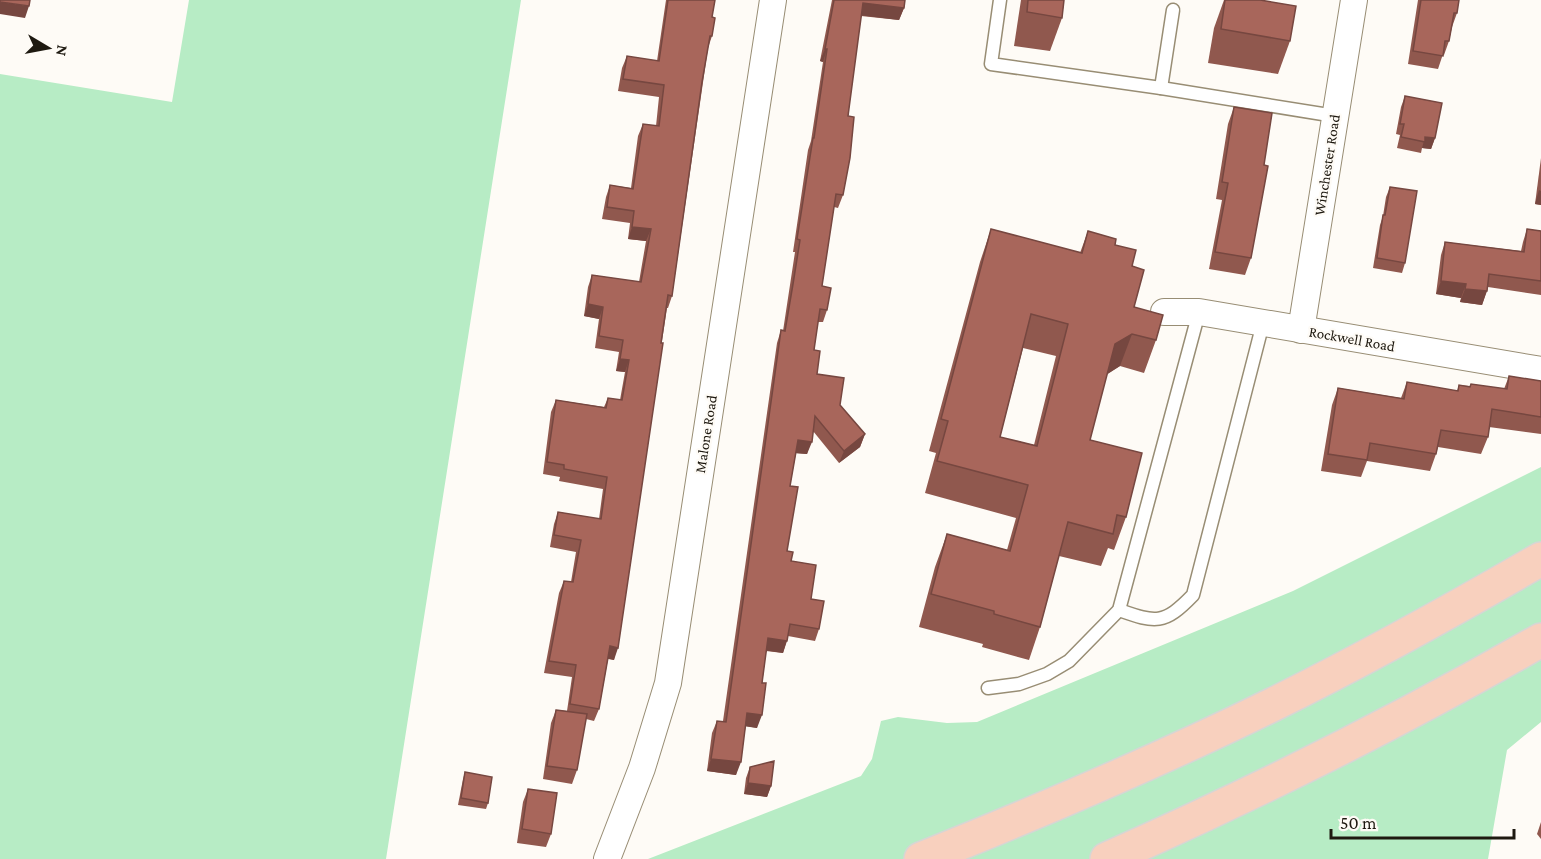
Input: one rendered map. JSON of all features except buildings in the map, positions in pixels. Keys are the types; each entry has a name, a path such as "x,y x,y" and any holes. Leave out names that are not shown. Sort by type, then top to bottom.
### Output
{"highway":[{"path":"921,859 1073,797 1275,704 1450,611 1541,559"},
{"path":"1107,859 1204,816 1388,725 1541,640"}],"street":[{"name":"Malone Road","path":"607,859 642,768 668,682 772,0"},
{"name":"Winchester Road","path":"1300,330 1354,0"},
{"name":"Rockwell Road","path":"1164,312 1199,312 1541,370"}],"lane":[{"path":"1000,0 991,64 1335,116"},
{"path":"1161,88 1173,10"},
{"path":"988,688 1018,684 1047,675 1069,661 1119,609 1199,312"},
{"path":"1119,609 1148,620 1166,617 1180,609 1193,596 1263,323"}],"green space":[{"path":"189,0 521,0 386,859 0,859 0,74 172,102"},
{"path":"1541,467 1541,722 1507,750 1488,859 648,859 861,776 872,759 881,721 898,717 947,723 977,722 1293,591"}]}
